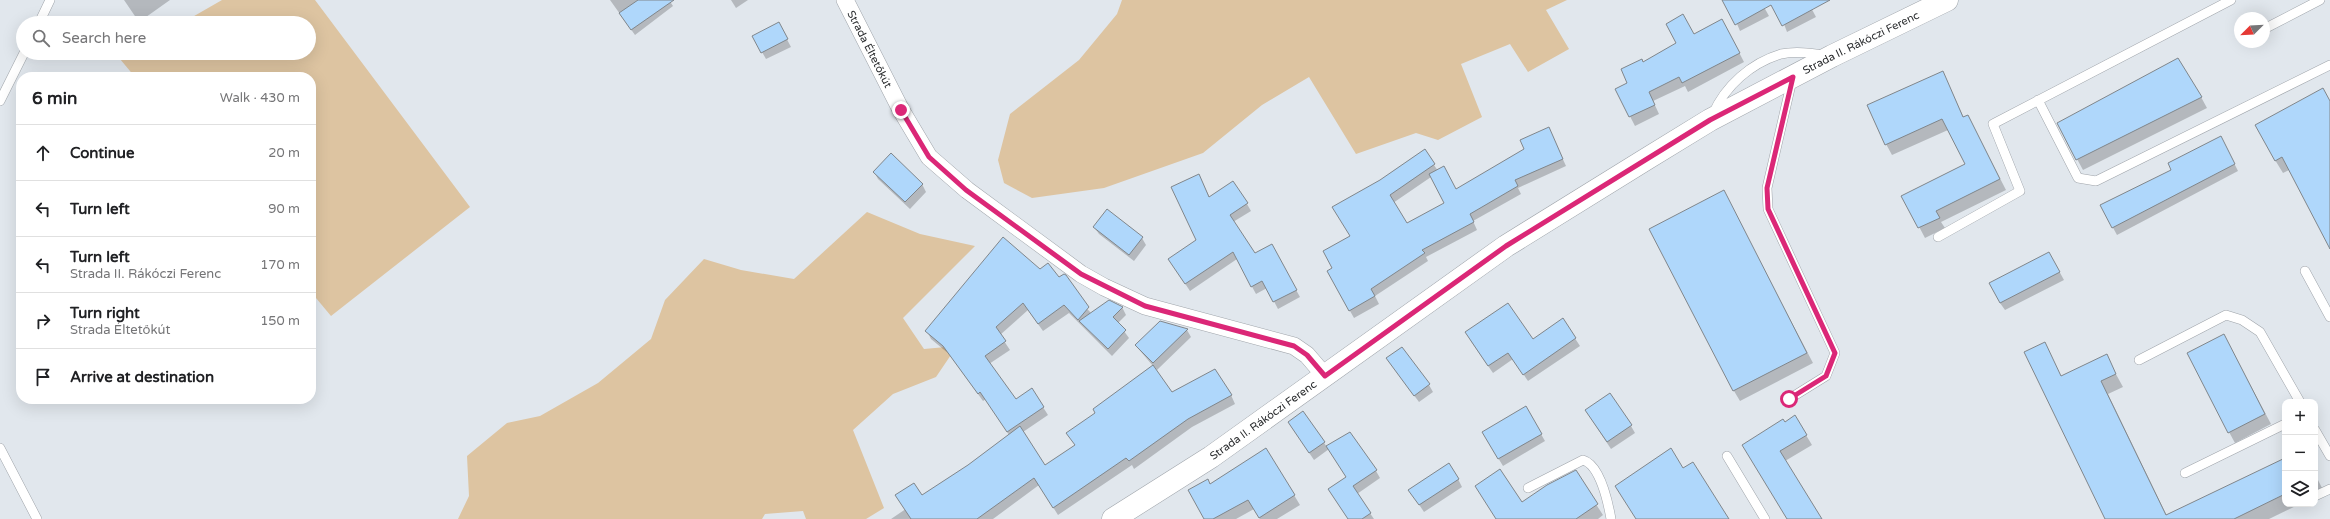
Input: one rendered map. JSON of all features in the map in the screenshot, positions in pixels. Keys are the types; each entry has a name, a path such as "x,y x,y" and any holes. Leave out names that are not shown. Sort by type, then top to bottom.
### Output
{"main road":[{"name":"Strada II. Rákóczi Ferenc","path":"1113,519 1211,457 1506,246 1710,120 1832,56 1947,0"}],"street":[{"name":"Strada Éltetőkút","path":"845,0 901,110 929,157 966,190 1075,270 1104,287 1145,306 1294,346 1307,355 1325,376"}],"lane":[{"path":"42,16 50,0"},
{"path":"1938,237 2020,191 1993,124 2231,0"},
{"path":"2270,26 2320,0"},
{"path":"1710,120 1719,99 1732,84 1768,60 1782,54 1800,52 1832,56"},
{"path":"0,101 20,60"},
{"path":"2038,100 2078,178 2096,181 2330,65"},
{"path":"1789,399 1826,376 1835,353 1768,209 1767,188 1793,77"},
{"path":"2305,271 2330,317"},
{"path":"2139,360 2226,315 2242,320 2260,332 2298,399"},
{"path":"2185,473 2282,425"},
{"path":"2318,435 2330,456"},
{"path":"0,448 37,519"},
{"path":"1727,456 1765,519"},
{"path":"1528,488 1583,460 1591,462 1596,470 1611,519"},
{"path":"2318,494 2330,488"}],"shaded area":[{"path":"222,0 315,0 470,207 331,316 316,298 316,72 131,72 121,60 316,60 316,16 194,16"},
{"path":"1122,0 1567,0 1546,10 1569,49 1528,72 1510,44 1461,64 1482,117 1438,140 1416,133 1356,154 1309,77 1262,105 1203,153 1104,188 1032,198 1004,183 998,160 1010,114 1079,60 1117,14"},
{"path":"867,212 920,234 975,246 903,318 924,349 957,346 936,377 893,394 853,430 884,508 866,519 806,519 803,511 765,514 762,519 458,519 469,496 467,456 507,423 540,416 598,383 651,339 665,300 704,259 741,270 794,279"}],"building":[{"path":"638,0 674,0 631,30 619,13"},
{"path":"1722,0 1830,0 1782,26 1771,5 1735,25"},
{"path":"1683,14 1694,34 1722,19 1740,53 1682,83 1679,77 1649,92 1655,105 1629,117 1615,89 1627,83 1621,69 1642,59 1643,62 1676,43 1666,24"},
{"path":"779,22 788,39 761,53 752,36"},
{"path":"2178,58 2202,97 2076,160 2057,123"},
{"path":"1943,71 1963,117 1968,115 2000,179 1936,211 1940,218 1918,228 1901,196 1965,164 1942,119 1885,145 1867,105"},
{"path":"2323,88 2330,101 2330,249 2282,157 2275,161 2255,125"},
{"path":"1549,127 1563,159 1515,180 1518,186 1470,214 1474,222 1422,250 1425,253 1371,289 1375,296 1349,311 1327,271 1332,268 1323,251 1350,236 1332,207 1380,180 1425,149 1435,164 1390,195 1407,223 1444,203 1429,174 1444,166 1456,189 1524,149 1520,140"},
{"path":"2221,136 2235,164 2112,228 2100,205 2171,170 2168,163"},
{"path":"891,153 923,184 905,202 873,172"},
{"path":"1199,174 1209,197 1233,181 1248,203 1230,215 1255,253 1272,244 1297,290 1273,302 1262,281 1251,287 1233,252 1185,284 1168,259 1196,240 1171,187"},
{"path":"1724,190 1807,353 1733,391 1649,229"},
{"path":"1107,209 1143,237 1129,255 1093,227"},
{"path":"1003,237 1040,269 1048,263 1059,277 1064,274 1066,275 1089,307 1078,320 1064,305 1038,324 1023,303 996,327 1006,341 985,356 1016,399 1032,388 1044,407 1007,432 980,392 978,394 943,346 925,331"},
{"path":"2049,252 2060,272 2000,303 1989,283"},
{"path":"1109,300 1123,307 1113,317 1126,330 1108,349 1079,321"},
{"path":"1508,303 1533,339 1563,318 1576,338 1523,375 1508,353 1488,366 1465,332"},
{"path":"1160,321 1188,329 1153,363 1135,345"},
{"path":"2224,334 2265,414 2228,433 2187,353"},
{"path":"2045,342 2061,376 2107,354 2116,374 2101,381 2166,515 2282,459 2282,495 2234,519 2105,519 2024,352"},
{"path":"1402,347 1430,384 1414,396 1386,358"},
{"path":"1153,365 1172,392 1215,369 1232,395 1188,419 1129,461 1126,458 1053,508 1034,478 977,519 911,519 895,495 914,483 922,495 968,465 1020,426 1045,465 1075,445 1066,433 1095,413 1093,409"},
{"path":"1610,393 1632,425 1607,442 1585,410"},
{"path":"1526,406 1542,434 1498,459 1482,432"},
{"path":"1303,411 1325,442 1309,453 1288,422"},
{"path":"1795,415 1807,435 1780,451 1822,519 1787,519 1742,445 1783,419 1785,422"},
{"path":"1350,432 1377,470 1353,486 1371,513 1362,519 1348,519 1328,489 1346,477 1326,446"},
{"path":"1266,448 1295,495 1259,518 1248,500 1213,519 1204,519 1188,490 1208,479 1210,484"},
{"path":"1671,448 1683,468 1693,462 1729,519 1636,519 1615,486"},
{"path":"1449,463 1459,479 1419,505 1408,490"},
{"path":"1500,469 1522,502 1547,485 1576,470 1598,504 1576,519 1496,519 1475,486"}],"route":[{"path":"901,110 929,157 966,190 1081,274 1104,287 1145,306 1294,346 1307,355 1325,376 1506,246 1710,120 1793,77 1767,188 1768,209 1835,353 1826,376 1789,399"}]}
